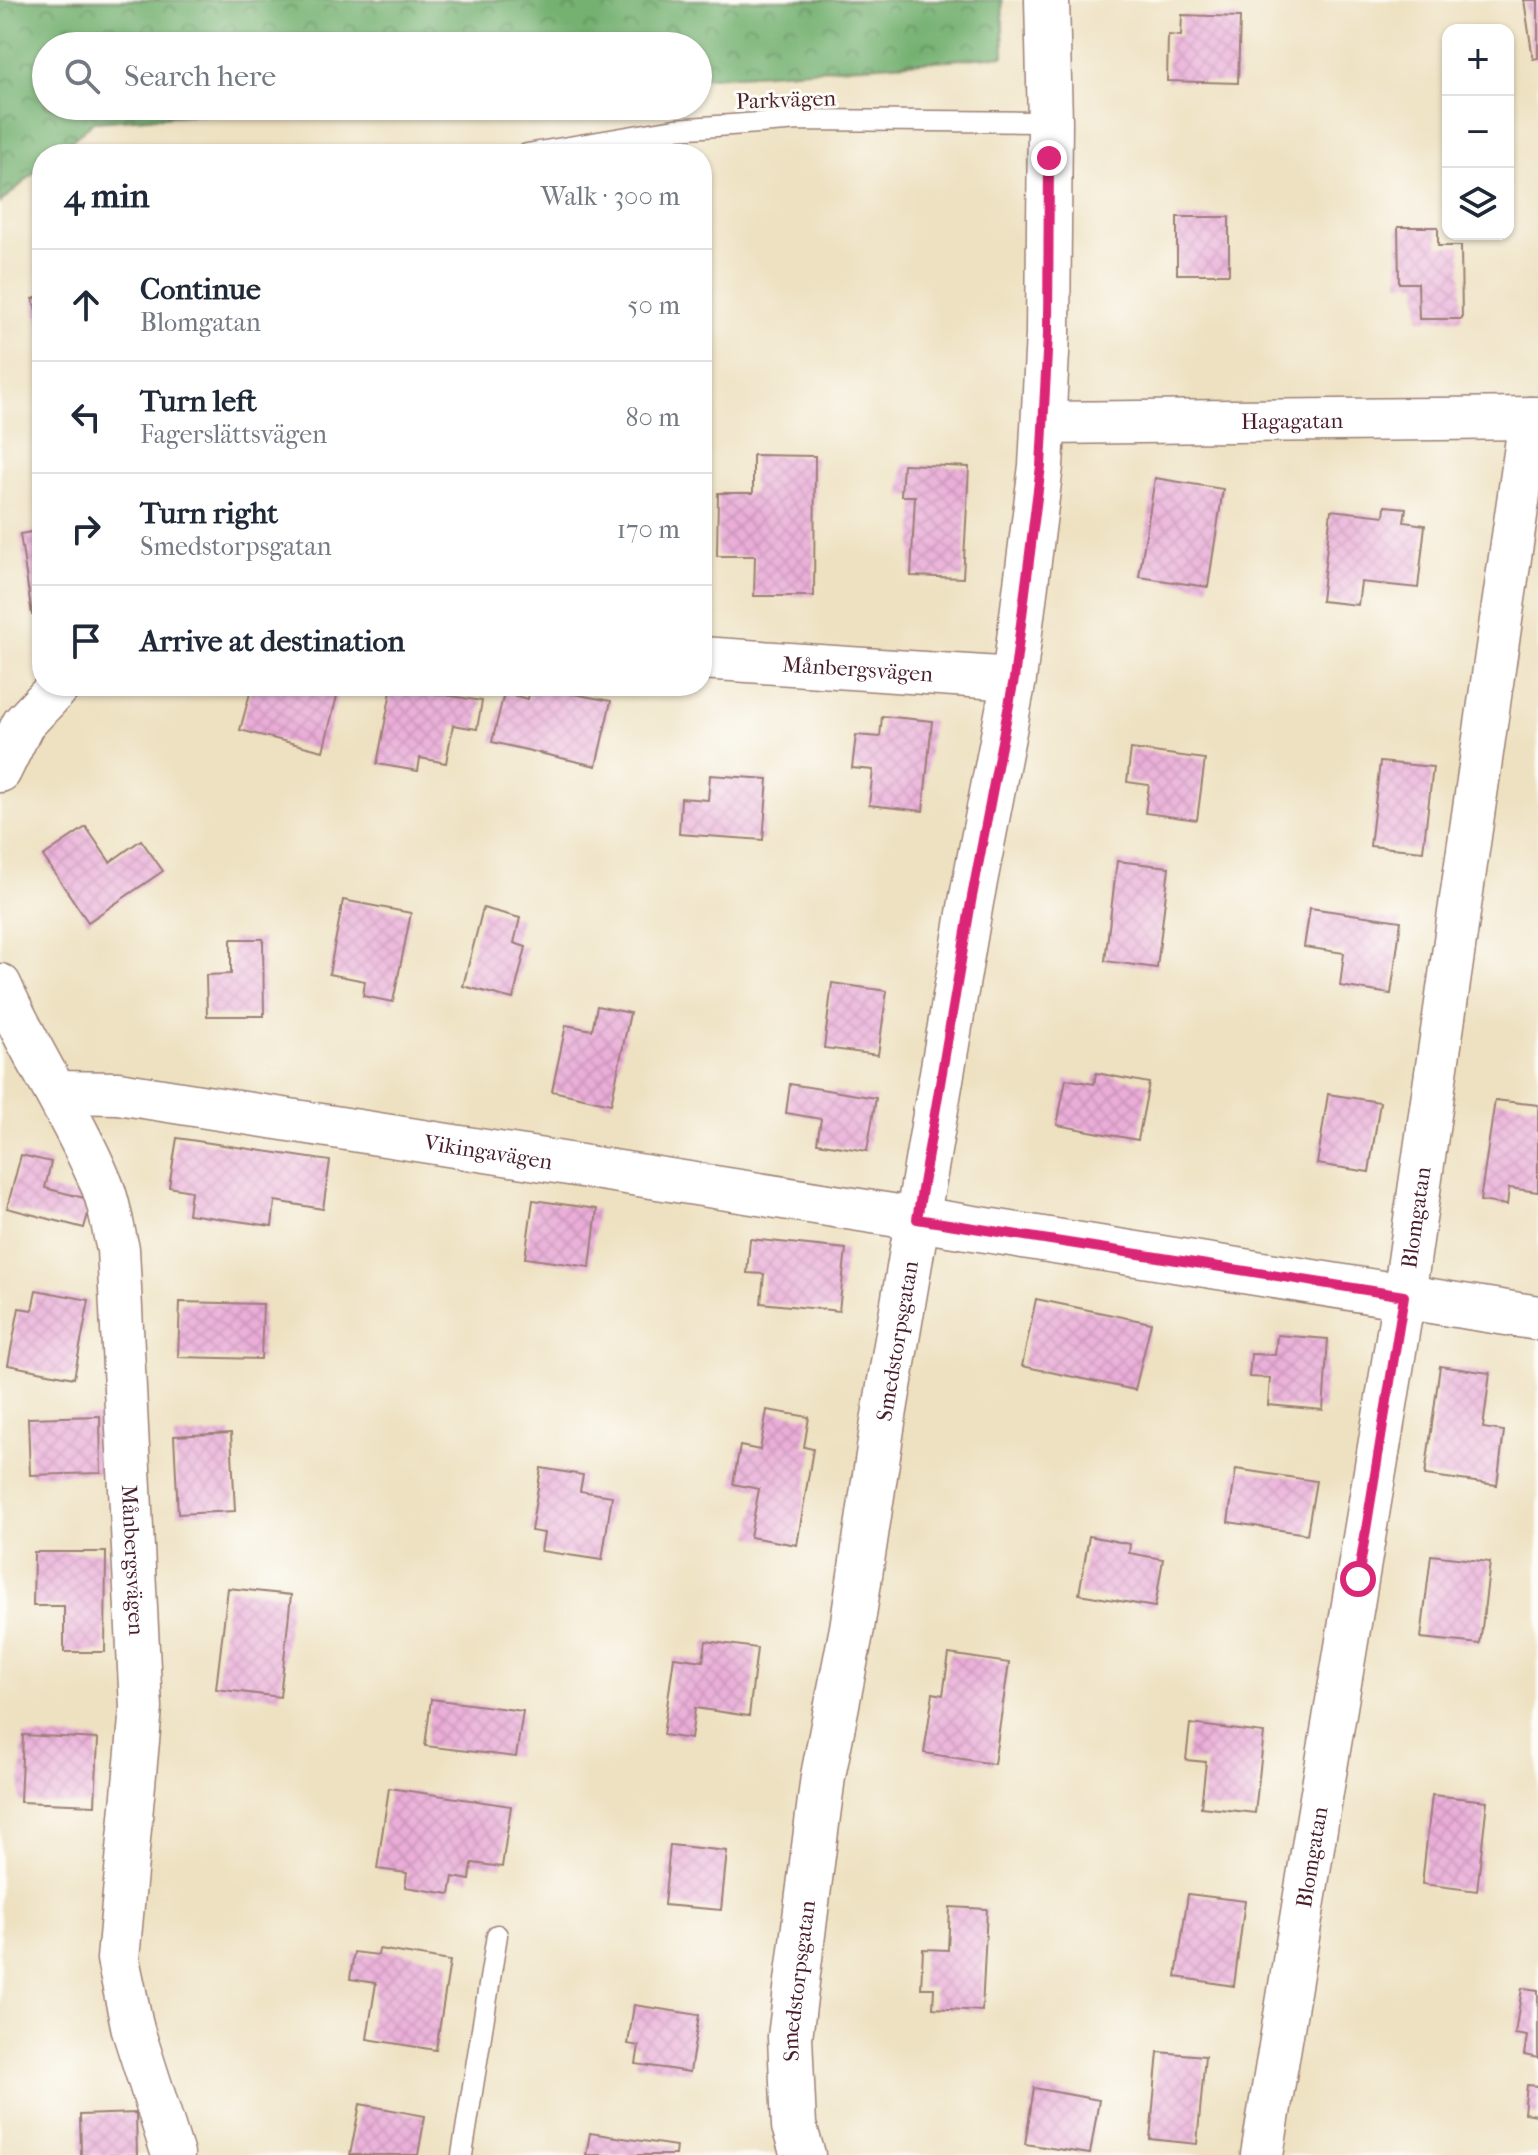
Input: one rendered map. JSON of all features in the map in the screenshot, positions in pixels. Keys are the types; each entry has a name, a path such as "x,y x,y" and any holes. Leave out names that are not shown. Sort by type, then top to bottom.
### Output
{"street":[{"name":"Smedstorpsgatan","path":"803,2155 794,2126 790,2037 802,1926 823,1776 852,1628 917,1219 971,902 1014,679 1044,423 1050,122 1047,0"},
{"name":"Hagagatan","path":"1044,423 1534,418"},
{"name":"Blomgatan","path":"1262,2155 1404,1296 1534,418"},
{"name":"Månbergsvägen","path":"712,659 1014,679"},
{"path":"0,771 23,724 50,696"},
{"name":"Månbergsvägen","path":"0,985 20,1032 57,1092 103,1186 118,1249 141,1708 118,1959 133,2030 173,2155"},
{"name":"Vikingavägen","path":"57,1092 118,1093 917,1219"},
{"path":"917,1219 1538,1318"}],"lane":[{"name":"Parkvägen","path":"586,144 675,129 800,120 1050,122"},
{"path":"462,2155 497,1935"}],"green space":[{"path":"0,0 1002,0 1004,56 712,77 712,32 32,32 32,120 120,120 93,122 68,144 32,144 32,175 0,203"}],"building":[{"path":"1524,0 1538,0 1538,58 1533,59"},
{"path":"1182,15 1240,17 1238,83 1167,81 1168,35 1181,36"},
{"path":"1177,217 1229,217 1229,274 1177,274"},
{"path":"1398,227 1438,227 1438,246 1461,246 1462,319 1419,319 1418,283 1399,283"},
{"path":"753,455 815,456 814,596 754,596 755,556 717,556 718,493 753,493"},
{"path":"903,464 969,467 963,578 911,576 915,496 901,496"},
{"path":"1155,478 1223,489 1208,587 1139,577"},
{"path":"1385,506 1406,508 1404,522 1425,525 1418,588 1361,582 1358,605 1321,601 1331,510 1384,516"},
{"path":"32,532 32,615 20,534"},
{"path":"249,696 337,696 323,751 240,730"},
{"path":"390,696 452,696 482,701 477,729 453,725 446,763 420,758 418,771 377,764"},
{"path":"503,696 528,699 529,696 584,696 611,701 596,766 492,742"},
{"path":"882,716 932,721 923,811 869,805 873,770 852,768 856,735 880,737"},
{"path":"1131,749 1205,759 1197,820 1145,813 1149,785 1127,782"},
{"path":"1380,762 1433,767 1423,851 1370,846"},
{"path":"710,775 768,779 763,840 679,834 681,798 708,800"},
{"path":"86,827 110,862 141,840 163,871 88,922 43,856"},
{"path":"1117,861 1169,867 1157,968 1105,961"},
{"path":"343,900 411,913 393,1002 363,996 365,981 329,974"},
{"path":"483,908 520,918 514,943 526,947 513,999 463,986"},
{"path":"1310,908 1401,921 1391,994 1340,986 1344,953 1304,947"},
{"path":"231,939 263,939 264,1016 207,1016 206,975 231,974"},
{"path":"832,983 887,991 878,1055 824,1048"},
{"path":"597,1006 630,1013 611,1104 552,1091 566,1025 592,1030"},
{"path":"1096,1073 1149,1083 1138,1140 1057,1125 1066,1079 1094,1084"},
{"path":"790,1084 876,1098 867,1151 817,1143 821,1119 786,1113"},
{"path":"1328,1094 1380,1102 1369,1172 1317,1164"},
{"path":"1495,1100 1538,1105 1538,1192 1509,1188 1507,1205 1480,1201"},
{"path":"177,1138 330,1161 323,1209 275,1201 272,1226 188,1214 191,1191 169,1187"},
{"path":"21,1155 51,1162 45,1188 92,1200 84,1228 7,1208"},
{"path":"533,1200 597,1209 590,1267 525,1258"},
{"path":"750,1239 846,1249 839,1311 761,1303 764,1274 747,1273"},
{"path":"36,1290 89,1300 74,1378 8,1365 19,1308 32,1310"},
{"path":"1036,1299 1151,1323 1135,1390 1022,1366"},
{"path":"180,1302 263,1304 261,1359 178,1357"},
{"path":"1277,1335 1328,1339 1323,1410 1268,1405 1270,1378 1249,1377 1251,1354 1275,1355"},
{"path":"1440,1366 1490,1373 1483,1428 1504,1431 1497,1485 1425,1475"},
{"path":"767,1410 809,1417 804,1447 813,1449 797,1545 750,1537 759,1489 733,1484 740,1446 760,1450"},
{"path":"100,1416 101,1473 30,1475 28,1418"},
{"path":"231,1433 235,1511 178,1514 174,1436"},
{"path":"541,1468 583,1475 580,1491 612,1496 602,1560 541,1551 544,1533 531,1531"},
{"path":"1236,1469 1316,1481 1307,1534 1228,1522"},
{"path":"1089,1536 1130,1544 1129,1553 1163,1559 1155,1607 1079,1594"},
{"path":"34,1552 106,1552 105,1652 64,1652 64,1606 33,1606"},
{"path":"1431,1555 1490,1562 1480,1644 1421,1638"},
{"path":"228,1588 291,1595 280,1697 216,1689"},
{"path":"706,1641 757,1648 749,1716 695,1708 691,1739 663,1735 674,1657 703,1661"},
{"path":"949,1654 1009,1663 994,1764 924,1753 933,1693 943,1695"},
{"path":"431,1699 523,1711 516,1757 425,1746"},
{"path":"1190,1724 1264,1733 1255,1813 1201,1807 1206,1762 1186,1760"},
{"path":"23,1735 98,1739 95,1805 20,1802"},
{"path":"389,1788 511,1806 502,1867 472,1863 470,1880 453,1877 450,1894 405,1887 407,1873 377,1869"},
{"path":"1432,1795 1487,1801 1477,1891 1422,1884"},
{"path":"670,1845 727,1851 721,1910 664,1905"},
{"path":"1188,1894 1245,1901 1234,1986 1176,1977"},
{"path":"950,1907 987,1909 982,2011 933,2008 934,1988 921,1988 923,1949 948,1950"},
{"path":"379,1949 450,1961 436,2050 367,2039 376,1983 350,1979 354,1952 378,1955"},
{"path":"1522,1988 1538,1990 1538,2058 1524,2055 1527,2036 1515,2034"},
{"path":"634,2005 699,2015 690,2072 636,2064 639,2046 628,2044"},
{"path":"1158,2052 1205,2056 1197,2144 1150,2139"},
{"path":"1527,2085 1538,2086 1538,2115 1524,2113"},
{"path":"1034,2088 1099,2100 1090,2154 1025,2144"},
{"path":"360,2104 425,2116 418,2155 350,2155"},
{"path":"136,2113 137,2155 81,2155 80,2115"},
{"path":"590,2133 676,2146 675,2155 586,2155"}],"route":[{"path":"1049,158 1048,334 1041,466 1014,679 971,902 917,1219 1404,1296 1358,1579"}]}
